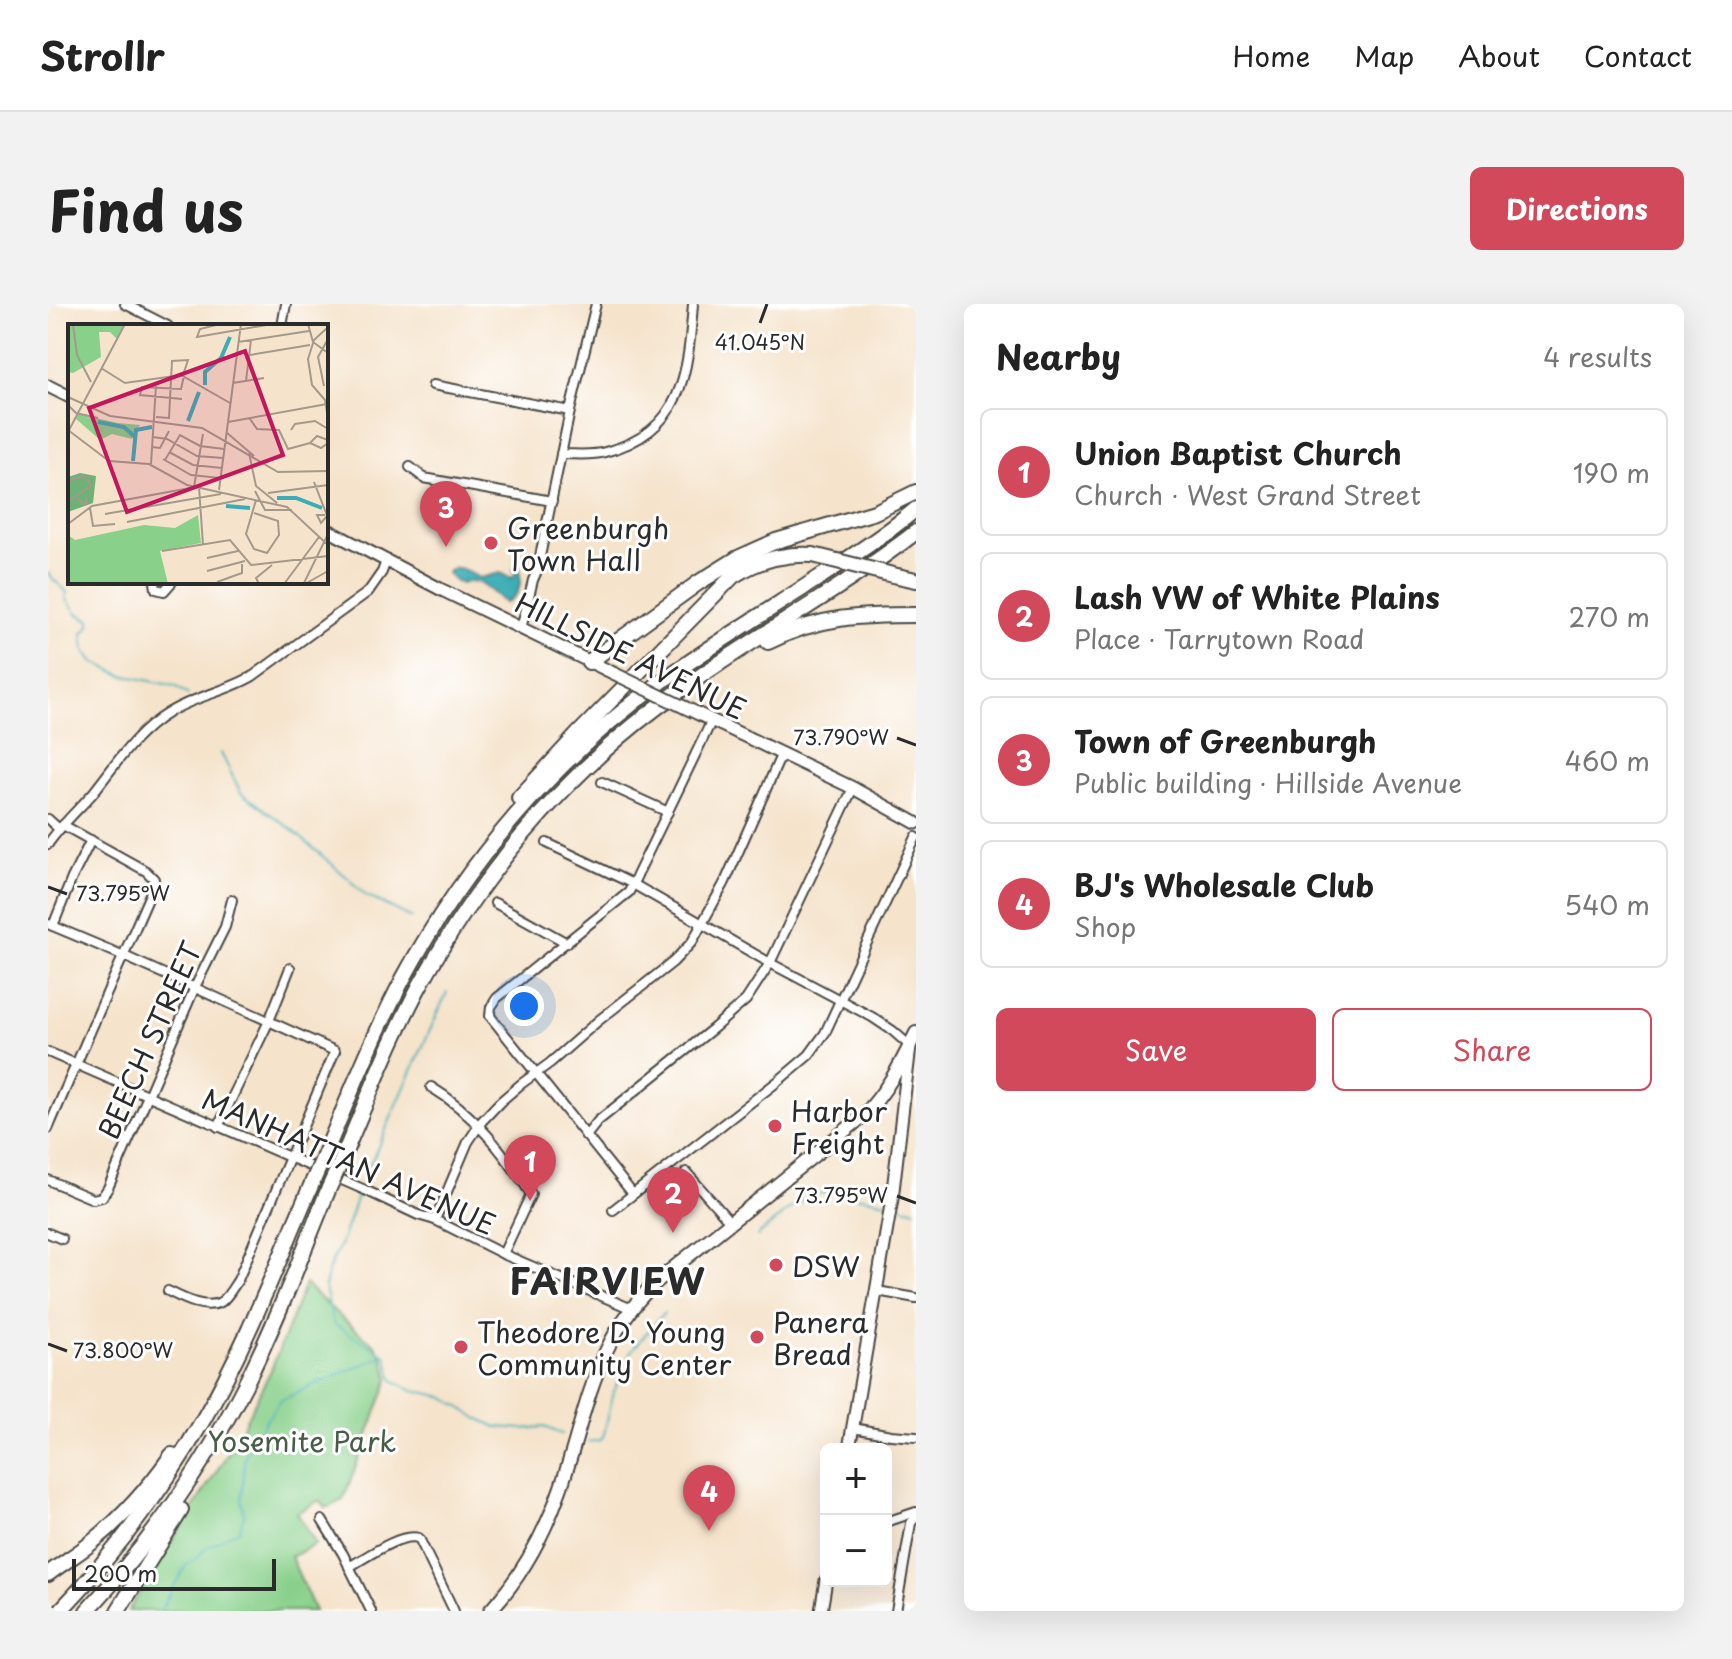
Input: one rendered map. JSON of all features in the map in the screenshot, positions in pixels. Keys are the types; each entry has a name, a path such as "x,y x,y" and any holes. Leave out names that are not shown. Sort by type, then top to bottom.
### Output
{"highway":[{"path":"589,662 738,558 776,541 875,512 916,492"},
{"path":"415,958 454,895 499,835 549,779 604,727 663,680 850,558 916,509"},
{"path":"118,1611 211,1465 397,1033 419,989 483,885 529,827 579,774 634,725 693,681 916,532"},
{"path":"60,1611 151,1503 191,1441 227,1376 381,1025 462,871 509,810 577,735 719,589 741,571 761,561 783,556 813,555 916,580"},
{"path":"693,681 804,626 846,617 916,615"},
{"path":"48,1574 101,1534 142,1493 227,1376"},
{"path":"87,1611 136,1555 181,1494 245,1385"}],"main road":[{"path":"48,386 68,396"},
{"name":"HILLSIDE AVENUE","path":"328,530 521,629 853,788 916,823"},
{"path":"490,1611 538,1543 559,1492 596,1373 632,1309 651,1287 862,1117 886,1089 916,1033"},
{"path":"850,1443 892,1199 910,1046"},
{"path":"821,1611 825,1587"}],"street":[{"path":"125,304 164,324"},
{"path":"282,324 286,304"},
{"path":"521,629 537,571 596,304"},
{"path":"561,454 603,453 634,442 657,426 674,406 682,386 693,304"},
{"path":"433,385 570,411"},
{"path":"410,467 424,478 552,501"},
{"path":"48,844 133,740 150,724 171,711 253,676 368,592 386,561"},
{"path":"155,584 156,589 164,591 170,584"},
{"path":"633,1194 490,1016 491,1007 497,998 621,900 633,884 712,720"},
{"path":"435,1220 468,1142 482,1121 500,1102 673,962 692,942 725,882 782,753"},
{"path":"602,782 668,812"},
{"path":"586,1136 598,1121 746,1000 770,963 853,788"},
{"path":"48,819 146,871 154,879 152,892 48,1129"},
{"path":"613,1210 809,1055 825,1033 916,837"},
{"path":"91,840 50,925 335,1051 238,1280 228,1296 208,1305 168,1291"},
{"path":"547,843 633,884 770,963 872,1017 910,1046"},
{"name":"BEECH STREET","path":"48,1180 98,1199 108,1188 195,987 225,927 232,900"},
{"path":"495,903 567,943"},
{"path":"218,1127 269,1021 290,968"},
{"name":"MANHATTAN AVENUE","path":"48,1052 632,1309"},
{"path":"431,1087 466,1111 509,1161 531,1194 503,1254"},
{"path":"686,1172 731,1223"},
{"path":"48,1233 62,1239"},
{"path":"877,1291 916,1298"},
{"path":"853,1428 916,1437"},
{"path":"892,1521 916,1515"},
{"path":"896,1611 911,1523 916,1515"},
{"path":"322,1520 371,1611"},
{"path":"349,1567 401,1539 411,1536 419,1538 454,1611"}],"green space":[{"name":"Yosemite Park","path":"305,1284 375,1345 383,1357 389,1379 343,1500 326,1508 320,1500 297,1513 316,1544 291,1557 315,1611 128,1611 235,1442 271,1370"}],"water":[{"path":"519,567 519,588 514,597 505,602 480,583 459,583 447,573 459,568 480,578 500,573 512,578 516,573 513,570"}],"waterway":[{"path":"48,573 67,593 66,598 77,613 90,620 90,626 83,633 85,651 94,662 122,675 175,686 188,695"},
{"path":"221,753 241,793 291,829 365,895 412,918"},
{"path":"362,1183 447,992"},
{"path":"358,1193 328,1271 325,1288 335,1325 386,1355 393,1380 409,1389 444,1397 497,1427 544,1427 562,1434"},
{"path":"757,1236 796,1204 813,1195 845,1194 886,1202"},
{"path":"897,1205 916,1210"},
{"path":"588,1442 601,1440 614,1391 631,1351 664,1313"},
{"path":"160,1611 186,1565 206,1548 240,1529 244,1514 241,1500 245,1455 280,1401 384,1356"}],"place":[{"name":"Greenburgh Town Hall","path":"491,543"},
{"name":"Town of Greenburgh","path":"446,547"},
{"name":"Harbor Freight","path":"775,1126"},
{"name":"Union Baptist Church","path":"530,1201"},
{"name":"Lash VW of White Plains","path":"673,1233"},
{"name":"DSW","path":"776,1265"},
{"name":"Panera Bread","path":"757,1337"},
{"name":"Theodore D. Young Community Center","path":"461,1347"},
{"name":"BJ's Wholesale Club","path":"709,1531"}],"district":[{"name":"FAIRVIEW","path":"608,1280"}]}
